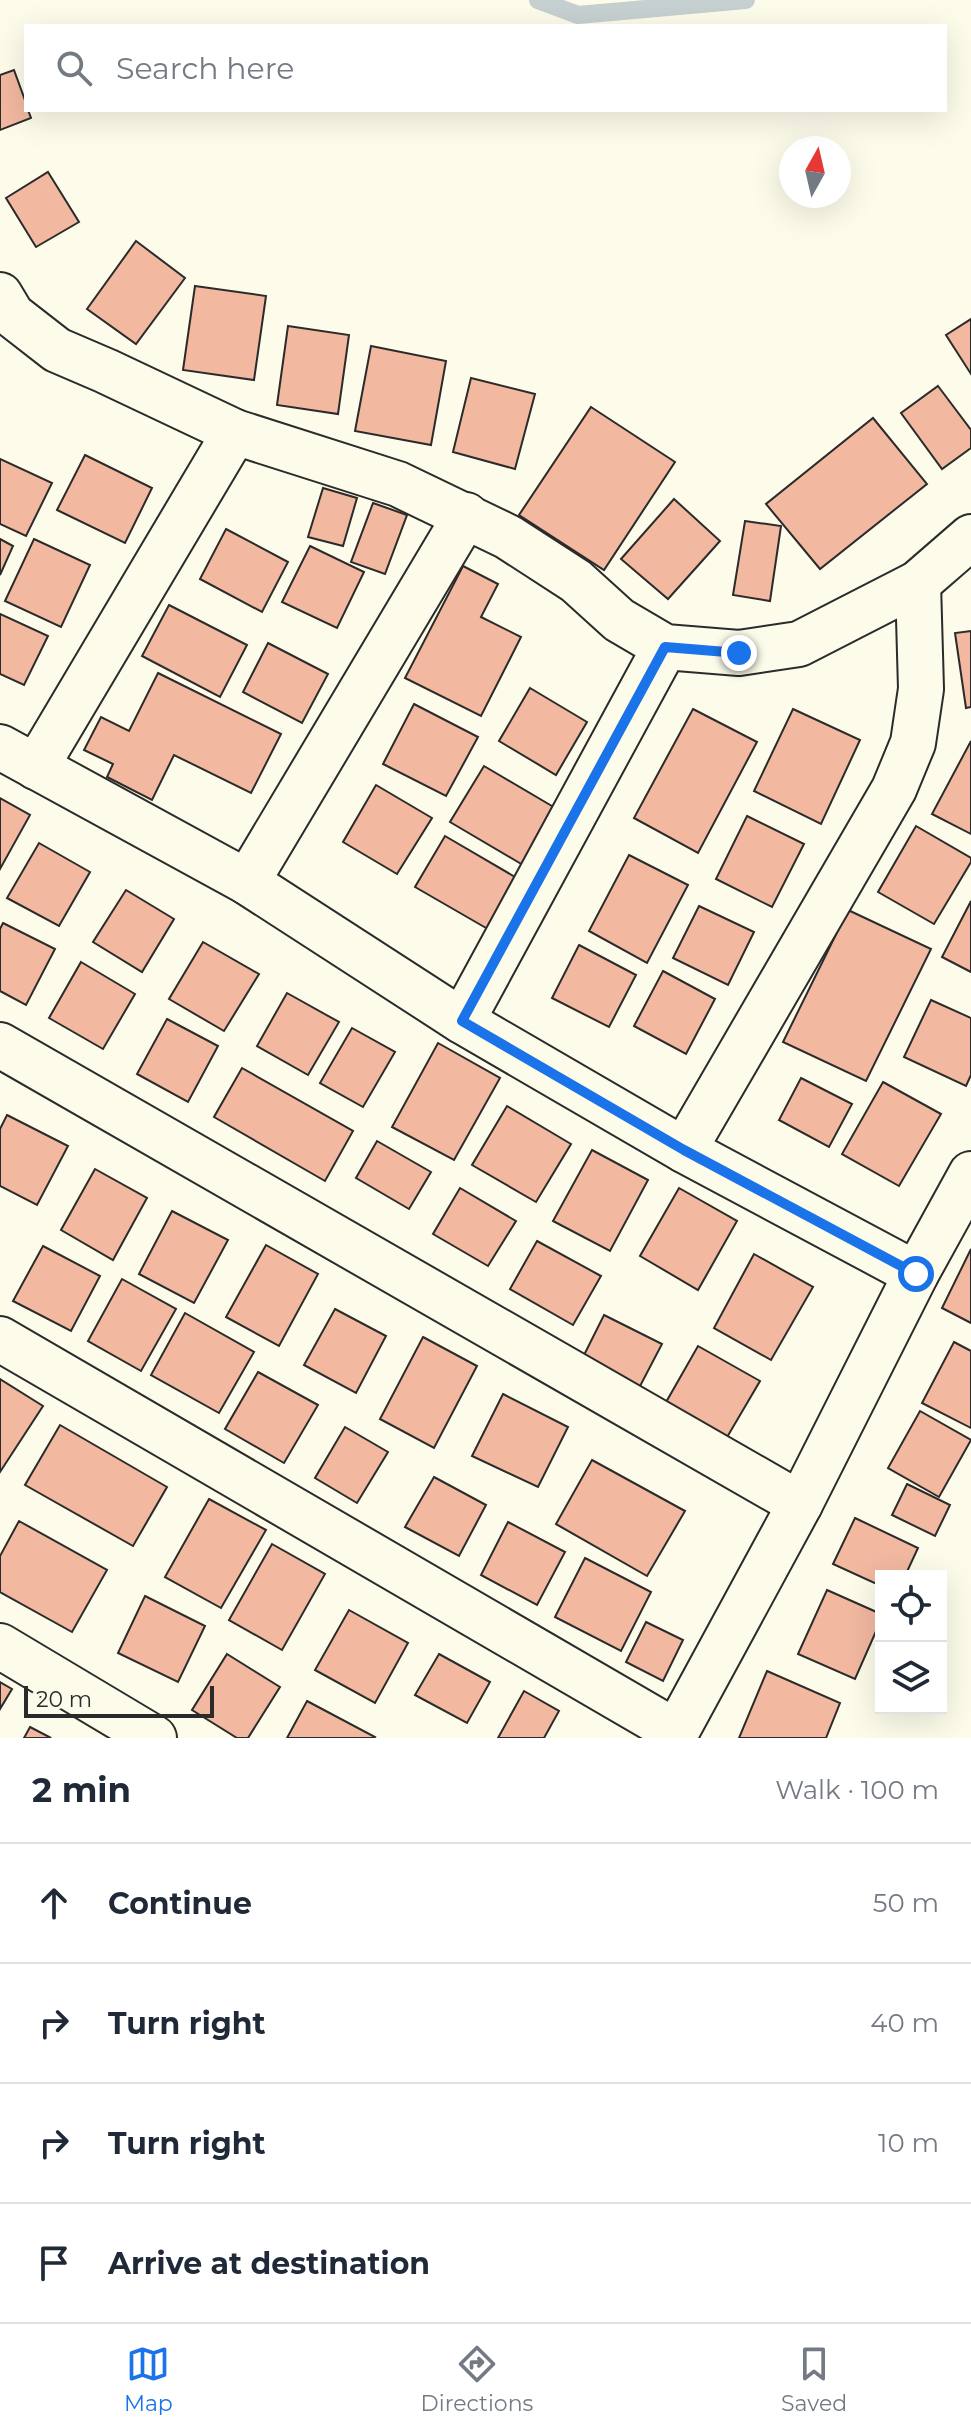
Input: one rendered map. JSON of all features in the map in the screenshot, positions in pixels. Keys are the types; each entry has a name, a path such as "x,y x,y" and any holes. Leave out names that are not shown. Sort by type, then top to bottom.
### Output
{"street":[{"path":"4,315 57,350 235,432 398,484 466,515 508,537 576,581 619,620 665,647 739,653 799,644 918,583 971,537"},
{"path":"235,432 18,757 247,882 462,1021 684,1150 916,1274"},
{"path":"247,882 466,515"},
{"path":"684,1150 894,789 913,743 921,689 918,583"},
{"path":"462,1021 665,647"},
{"path":"0,1045 800,1504"},
{"path":"0,1339 674,1735 800,1504 916,1274 971,1174"},
{"path":"0,1646 154,1738"}],"building":[{"path":"14,70 24,98 24,112 29,112 31,118 0,130 0,75"},
{"path":"48,172 79,222 36,247 6,198"},
{"path":"136,241 185,278 136,344 87,309"},
{"path":"195,286 266,296 254,380 183,370"},
{"path":"971,319 971,374 946,335"},
{"path":"288,326 349,335 338,414 277,405"},
{"path":"371,346 446,361 431,445 355,431"},
{"path":"471,378 535,394 515,469 453,452"},
{"path":"938,386 971,430 971,448 942,469 901,413"},
{"path":"591,407 675,462 604,570 519,515"},
{"path":"873,418 927,484 820,569 766,504"},
{"path":"85,455 152,488 125,543 57,510"},
{"path":"0,459 52,483 26,536 0,524"},
{"path":"323,488 357,498 343,546 308,537"},
{"path":"674,499 720,541 668,599 621,559"},
{"path":"373,503 407,515 385,574 351,562"},
{"path":"745,521 781,526 770,601 733,595"},
{"path":"226,529 288,562 262,612 200,579"},
{"path":"0,539 13,546 0,575"},
{"path":"34,539 90,565 61,627 5,601"},
{"path":"310,546 364,572 337,628 282,602"},
{"path":"463,566 498,584 481,617 521,637 481,716 405,678"},
{"path":"169,605 247,645 220,697 142,656"},
{"path":"0,614 48,636 24,685 0,674"},
{"path":"971,631 971,707 966,708 955,633"},
{"path":"268,643 328,674 302,723 243,692"},
{"path":"158,673 281,734 251,793 174,755 152,800 107,777 113,764 84,750 101,717 129,731"},
{"path":"530,688 587,722 556,775 499,741"},
{"path":"414,704 478,737 446,796 383,764"},
{"path":"693,709 757,742 698,853 634,818"},
{"path":"793,709 860,740 821,824 754,791"},
{"path":"971,741 971,834 932,814"},
{"path":"484,766 557,809 523,865 450,822"},
{"path":"376,785 432,818 397,874 343,842"},
{"path":"0,798 30,815 0,869"},
{"path":"747,816 804,844 772,907 716,879"},
{"path":"916,826 971,858 934,924 878,892"},
{"path":"445,836 522,881 493,932 415,887"},
{"path":"39,843 90,872 59,926 7,898"},
{"path":"629,855 688,885 647,963 589,931"},
{"path":"126,890 174,919 142,972 93,942"},
{"path":"971,901 971,972 942,957"},
{"path":"699,906 754,932 728,985 673,958"},
{"path":"848,910 931,949 866,1081 783,1042"},
{"path":"3,923 55,949 26,1005 0,991 0,929"},
{"path":"203,942 259,974 224,1031 169,999"},
{"path":"579,945 636,975 609,1027 552,998"},
{"path":"81,962 135,994 103,1049 49,1018"},
{"path":"663,971 715,999 686,1054 634,1026"},
{"path":"287,993 339,1022 308,1075 257,1046"},
{"path":"931,1000 971,1018 971,1075 966,1086 904,1057"},
{"path":"167,1019 218,1046 188,1102 137,1074"},
{"path":"352,1028 395,1052 363,1107 320,1083"},
{"path":"438,1043 500,1078 454,1160 392,1127"},
{"path":"242,1068 353,1131 325,1181 214,1117"},
{"path":"801,1078 852,1104 829,1147 779,1120"},
{"path":"883,1082 941,1114 899,1186 842,1154"},
{"path":"507,1106 571,1144 536,1202 472,1165"},
{"path":"7,1115 68,1146 37,1205 0,1186 0,1129"},
{"path":"377,1141 431,1172 409,1209 356,1178"},
{"path":"592,1150 648,1180 610,1251 553,1221"},
{"path":"95,1169 147,1198 113,1260 61,1230"},
{"path":"460,1188 516,1221 488,1266 433,1234"},
{"path":"679,1188 737,1221 698,1290 640,1256"},
{"path":"172,1211 228,1240 194,1303 139,1274"},
{"path":"537,1241 601,1276 573,1325 510,1289"},
{"path":"266,1245 318,1274 279,1346 226,1317"},
{"path":"43,1246 100,1276 71,1331 13,1301"},
{"path":"971,1249 971,1323 942,1308"},
{"path":"754,1254 813,1287 771,1360 714,1328"},
{"path":"122,1279 176,1309 141,1371 88,1341"},
{"path":"335,1309 386,1336 356,1393 304,1365"},
{"path":"185,1313 254,1352 219,1413 151,1375"},
{"path":"604,1315 662,1344 638,1390 581,1361"},
{"path":"423,1337 477,1366 434,1448 380,1419"},
{"path":"954,1342 971,1351 971,1428 922,1403"},
{"path":"698,1346 760,1381 726,1439 665,1404"},
{"path":"258,1372 318,1405 284,1463 225,1429"},
{"path":"0,1379 43,1406 0,1472"},
{"path":"503,1394 568,1427 538,1487 472,1456"},
{"path":"920,1411 971,1440 939,1497 888,1468"},
{"path":"60,1425 167,1487 133,1546 25,1485"},
{"path":"345,1427 388,1452 357,1503 315,1478"},
{"path":"592,1460 685,1511 647,1576 556,1524"},
{"path":"434,1477 486,1505 459,1556 405,1527"},
{"path":"907,1484 950,1505 935,1536 892,1515"},
{"path":"209,1499 266,1530 221,1608 165,1577"},
{"path":"855,1518 918,1548 908,1570 875,1570 875,1583 833,1564"},
{"path":"19,1521 107,1570 72,1632 0,1592 0,1556"},
{"path":"508,1522 565,1552 537,1605 481,1575"},
{"path":"272,1544 325,1574 282,1650 229,1620"},
{"path":"585,1558 651,1592 621,1651 555,1617"},
{"path":"827,1590 875,1611 875,1634 855,1679 798,1654"},
{"path":"145,1596 205,1626 178,1682 118,1653"},
{"path":"349,1610 408,1643 375,1703 315,1670"},
{"path":"646,1622 683,1640 663,1681 626,1662"},
{"path":"227,1654 280,1687 248,1738 237,1738 192,1710"},
{"path":"439,1654 490,1682 467,1723 415,1695"},
{"path":"767,1671 840,1703 826,1738 739,1738"},
{"path":"0,1682 12,1689 0,1709"},
{"path":"524,1691 559,1711 544,1738 498,1738"},
{"path":"307,1701 375,1737 287,1738"},
{"path":"30,1727 51,1738 24,1738"}],"waterway":[{"path":"538,0 578,15 746,0"}],"route":[{"path":"739,653 665,647 462,1021 684,1150 916,1274"}]}
